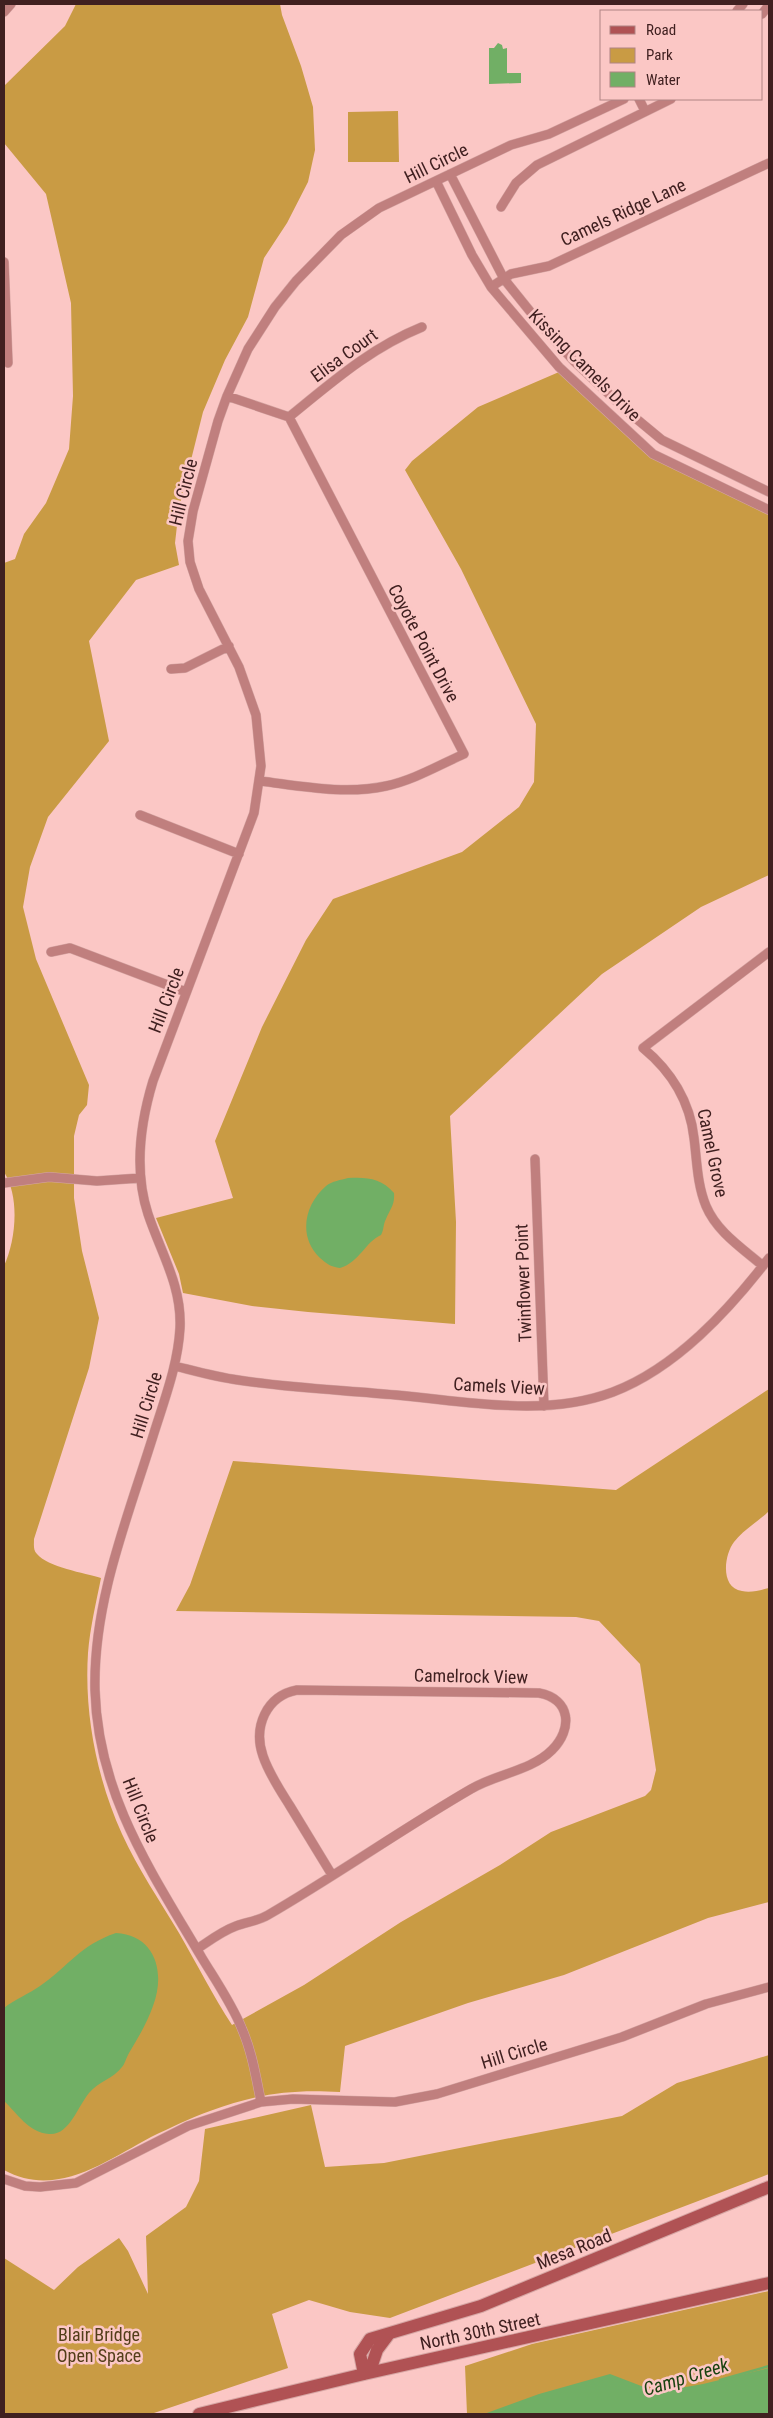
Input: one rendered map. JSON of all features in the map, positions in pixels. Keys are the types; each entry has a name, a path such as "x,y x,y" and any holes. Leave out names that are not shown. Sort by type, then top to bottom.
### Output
{"main road":[{"name":"Mesa Road","path":"364,2374 360,2354 370,2339 481,2306 769,2187"},
{"name":"North 30th Street","path":"199,2414 364,2374 769,2283"}],"street":[{"path":"4,12 11,4"},
{"name":"Hill Circle","path":"261,2102 252,2058 242,2030 197,1948 140,1853 120,1811 101,1740 95,1692 99,1629 107,1584 175,1366 180,1322 176,1287 148,1216 140,1178 141,1136 147,1101 254,813 260,781 261,745 256,715 246,684 229,646 199,589 190,562 188,541 193,511 227,396 260,329 280,300 341,235 379,208 511,145 548,134 622,100"},
{"path":"640,100 645,111"},
{"path":"501,207 516,182 531,169 669,100"},
{"name":"Camels Ridge Lane","path":"491,287 504,278 519,272 549,266 769,163"},
{"name":"Kissing Camels Drive","path":"450,174 504,278 541,325 574,361 647,429 682,451 769,492"},
{"name":"Kissing Camels Drive","path":"436,181 472,255 491,287 539,346 643,446 664,460 769,510"},
{"path":"4,262 8,364"},
{"name":"Elisa Court","path":"289,417 362,358 390,341 422,327"},
{"path":"227,396 289,417"},
{"name":"Coyote Point Drive","path":"260,781 335,789 370,788 401,782 464,754 289,417"},
{"path":"171,669 185,668 229,646"},
{"path":"140,815 239,854"},
{"path":"51,952 70,948 186,992"},
{"name":"Camel Grove","path":"763,1266 729,1238 712,1217 701,1193 689,1112 679,1090 666,1070 643,1048 769,952"},
{"name":"Twinflower Point","path":"535,1159 544,1406"},
{"path":"4,1184 49,1177 89,1181 140,1178"},
{"name":"Camels View","path":"175,1366 238,1380 544,1406 596,1398 614,1392 648,1374 686,1346 715,1319 769,1258"},
{"name":"Camelrock View","path":"197,1948 232,1928 266,1917 473,1788 544,1757 560,1740 565,1728 566,1719 560,1703 548,1695 539,1693 297,1690 284,1694 277,1699 266,1710 260,1726 259,1735 263,1756 275,1782 332,1875"},
{"name":"Hill Circle","path":"4,2179 25,2186 40,2187 76,2183 188,2126 261,2102 308,2099 374,2103 412,2100 604,2043 706,2004 769,1987"}],"green space":[{"path":"76,4 280,4 313,107 315,150 308,182 287,223 264,258 248,317 225,360 203,412 179,508 175,543 179,565 136,580 89,641 109,741 48,817 30,867 23,907 36,959 89,1085 87,1105 79,1115 74,1136 74,1198 82,1251 99,1318 89,1368 34,1539 34,1547 37,1554 49,1563 101,1578 88,1653 88,1699 90,1723 99,1769 113,1813 149,1885 232,2025 304,1985 401,1922 500,1865 551,1832 645,1796 651,1790 656,1770 640,1664 599,1621 576,1617 176,1611 190,1585 233,1461 616,1490 769,1389 769,1511 734,1542 726,1562 726,1570 727,1578 735,1589 749,1592 769,1588 769,1902 708,1918 564,1975 468,2003 345,2046 340,2092 289,2092 243,2100 203,2114 151,2137 98,2166 61,2179 43,2180 23,2178 4,2170 4,1266 11,1244 15,1219 12,1194 4,1172 4,563 15,559 24,534 46,503 69,449 73,396 71,303 46,194 4,143 4,86 65,26"},
{"path":"398,111 399,162 348,162 348,112"},
{"path":"559,372 645,453 769,514 769,875 701,907 602,974 450,1116 456,1222 455,1324 252,1306 183,1293 179,1274 156,1218 233,1198 215,1141 262,1027 306,940 333,899 462,852 519,807 534,782 536,724 461,569 405,470 412,461 478,407"},
{"name":"Blair Bridge Open Space","path":"769,2055 769,2174 390,2318 350,2312 309,2300 272,2314 288,2368 151,2414 4,2414 4,2258 54,2290 78,2267 119,2238 128,2251 148,2294 146,2236 186,2207 199,2181 205,2129 311,2105 325,2167 384,2163 622,2116 677,2083"},
{"path":"769,2291 769,2414 467,2414 465,2366 532,2344"}],"water":[{"path":"498,43 502,45 503,49 507,48 507,73 521,73 521,83 489,84 489,48 494,48"},
{"path":"348,1178 367,1178 379,1181 394,1193 394,1197 381,1235 375,1238 358,1257 340,1268 327,1264 313,1250 306,1231 306,1221 313,1202 326,1186"},
{"path":"116,1933 129,1935 140,1940 154,1957 158,1981 153,2006 119,2071 89,2093 68,2125 62,2130 56,2133 42,2133 24,2122 4,2101 4,2008 40,1986 75,1956 93,1944"},
{"path":"769,2368 769,2414 484,2414 539,2394 610,2374 657,2392 703,2384"}],"waterway":[{"name":"Camp Creek","path":"720,2380 769,2366"}]}
